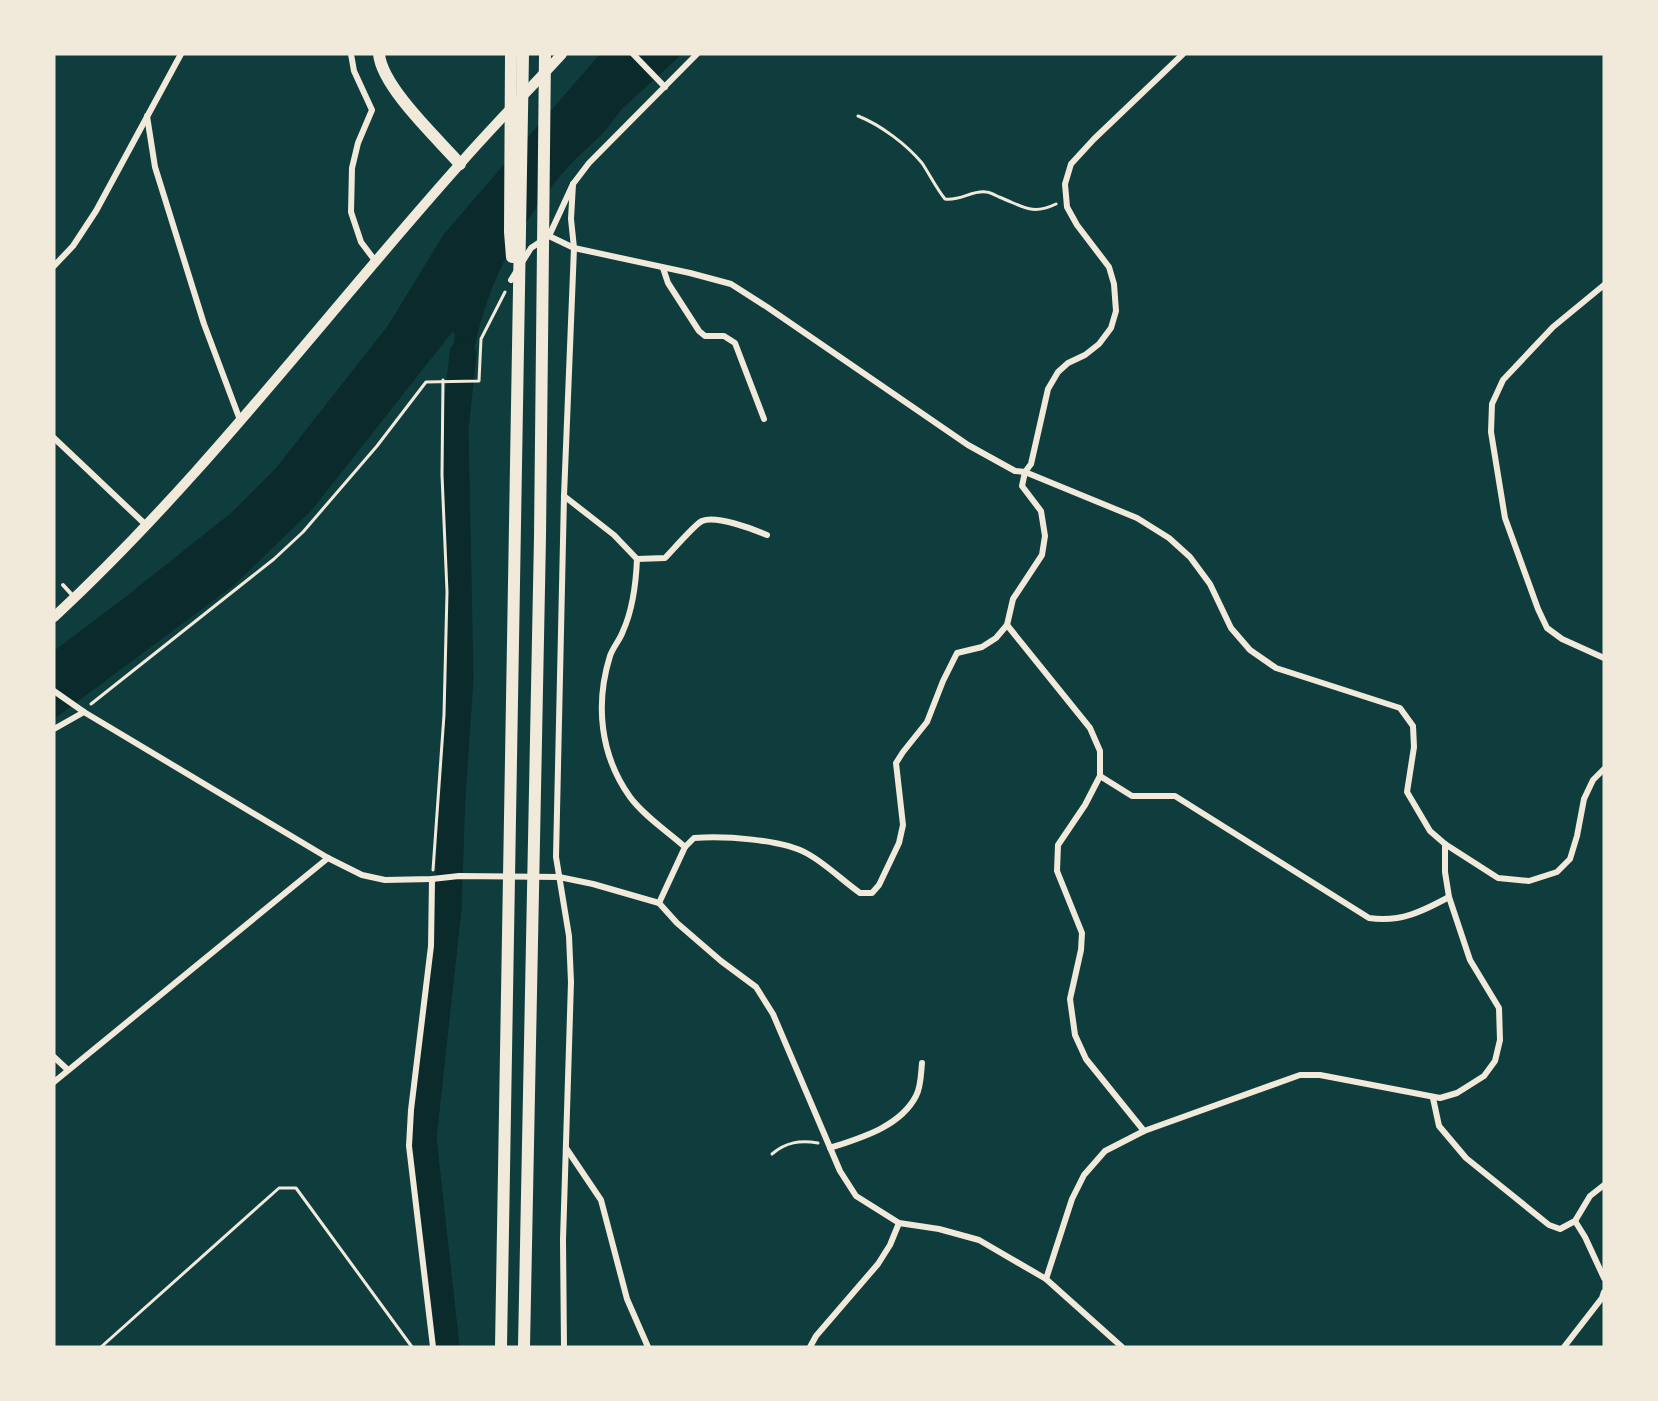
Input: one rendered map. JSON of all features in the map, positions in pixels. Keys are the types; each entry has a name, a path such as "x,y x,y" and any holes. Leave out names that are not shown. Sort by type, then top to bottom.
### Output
{"highway":[{"path":"379,54 383,71 392,86 460,164"},
{"path":"524,1347 540,537 545,54"},
{"path":"501,1347 518,333 510,232 517,58"}],"main road":[{"path":"54,617 146,525 240,421 460,164 562,54"}],"street":[{"path":"54,266 73,246 96,211 181,54"},
{"path":"351,54 354,71 372,110 358,144 352,168 351,212 361,242 376,263"},
{"path":"633,54 664,87"},
{"path":"511,280 531,248 549,236 573,184 589,163 697,54"},
{"path":"659,903 685,846 694,838 712,837 775,843 808,854 860,893 872,893 879,885 899,843 903,825 896,763 927,722 957,653 982,646 996,638 1007,625 1013,599 1042,555 1045,536 1041,511 1022,486 1025,472 1031,464 1048,389 1058,372 1068,363 1085,355 1099,344 1111,328 1116,311 1114,284 1109,267 1077,225 1067,207 1065,184 1071,164 1183,54"},
{"path":"147,116 155,167 204,324 240,421"},
{"path":"564,1347 563,1240 571,981 569,936 556,857 564,496 574,248 571,219 573,184"},
{"path":"549,236 574,248 730,284 968,445 1015,471 1025,472 1137,518 1169,538 1190,557 1210,585 1231,628 1250,650 1275,668 1400,708 1413,726 1414,747 1407,792 1430,831 1445,844 1498,878 1529,881 1557,872 1570,859 1584,799 1593,780 1604,769"},
{"path":"663,268 668,283 699,331 705,336 724,336 735,343 764,419"},
{"path":"1604,285 1553,327 1503,380 1492,404 1491,432 1505,518 1547,628 1562,639 1604,658"},
{"path":"54,438 146,525"},
{"path":"564,496 614,535 637,559 637,578 629,615 623,632 610,654 603,690 601,720 605,745 630,797 685,846"},
{"path":"637,559 665,558 702,521 711,520 748,527 767,535"},
{"path":"1007,625 1090,728 1100,751 1100,776 1085,805 1058,845 1057,871 1082,933 1081,950 1070,999 1075,1035 1086,1059 1144,1131"},
{"path":"54,692 328,858 362,875 385,880 459,876 559,877 659,903 686,930 756,987 773,1014 829,1147 840,1171 856,1196 899,1223 939,1229 979,1240 1046,1279 1122,1347"},
{"path":"54,729 82,710"},
{"path":"1100,776 1132,796 1175,796 1369,918 1387,921 1422,911 1449,897"},
{"path":"1046,1279 1072,1199 1084,1175 1105,1151 1144,1131 1300,1075 1320,1075 1433,1098 1456,1093 1484,1076 1495,1061 1500,1040 1499,1008 1470,960 1449,897 1445,872 1445,844"},
{"path":"54,1082 328,858"},
{"path":"432,879 431,946 411,1110 409,1146 433,1347"},
{"path":"54,1058 68,1070"},
{"path":"829,1147 879,1129 893,1121 917,1095 922,1063"},
{"path":"1433,1098 1439,1126 1466,1158 1549,1225 1560,1228 1575,1221 1590,1196 1604,1185"},
{"path":"566,1148 601,1200 627,1299 648,1347"},
{"path":"1575,1221 1604,1278"},
{"path":"810,1347 816,1336 878,1264 890,1245 899,1223"},
{"path":"1564,1347 1602,1298 1604,1292"}],"lane":[{"path":"63,585 75,597"}],"path":[{"path":"858,116 888,132 921,163 945,198 954,200 974,193 987,192 1028,210 1038,211 1066,199"},
{"path":"82,710 274,560 303,532 377,446 426,382 478,381 481,339 511,280"},
{"path":"432,879 444,715 447,603 442,475 443,381"},
{"path":"772,1154 787,1144 798,1141 829,1147"},
{"path":"101,1347 279,1188 296,1188 412,1347"}],"water":[{"path":"600,54 682,54 624,107 604,132 567,168 522,229 508,253 486,305 472,360 469,390 448,391 455,335 453,331 311,511 233,586 54,719 54,651 231,513 276,468 387,327 444,234"}],"waterway":[{"path":"446,1347 423,1138 448,909 452,796 460,680 455,429 463,354"}]}
